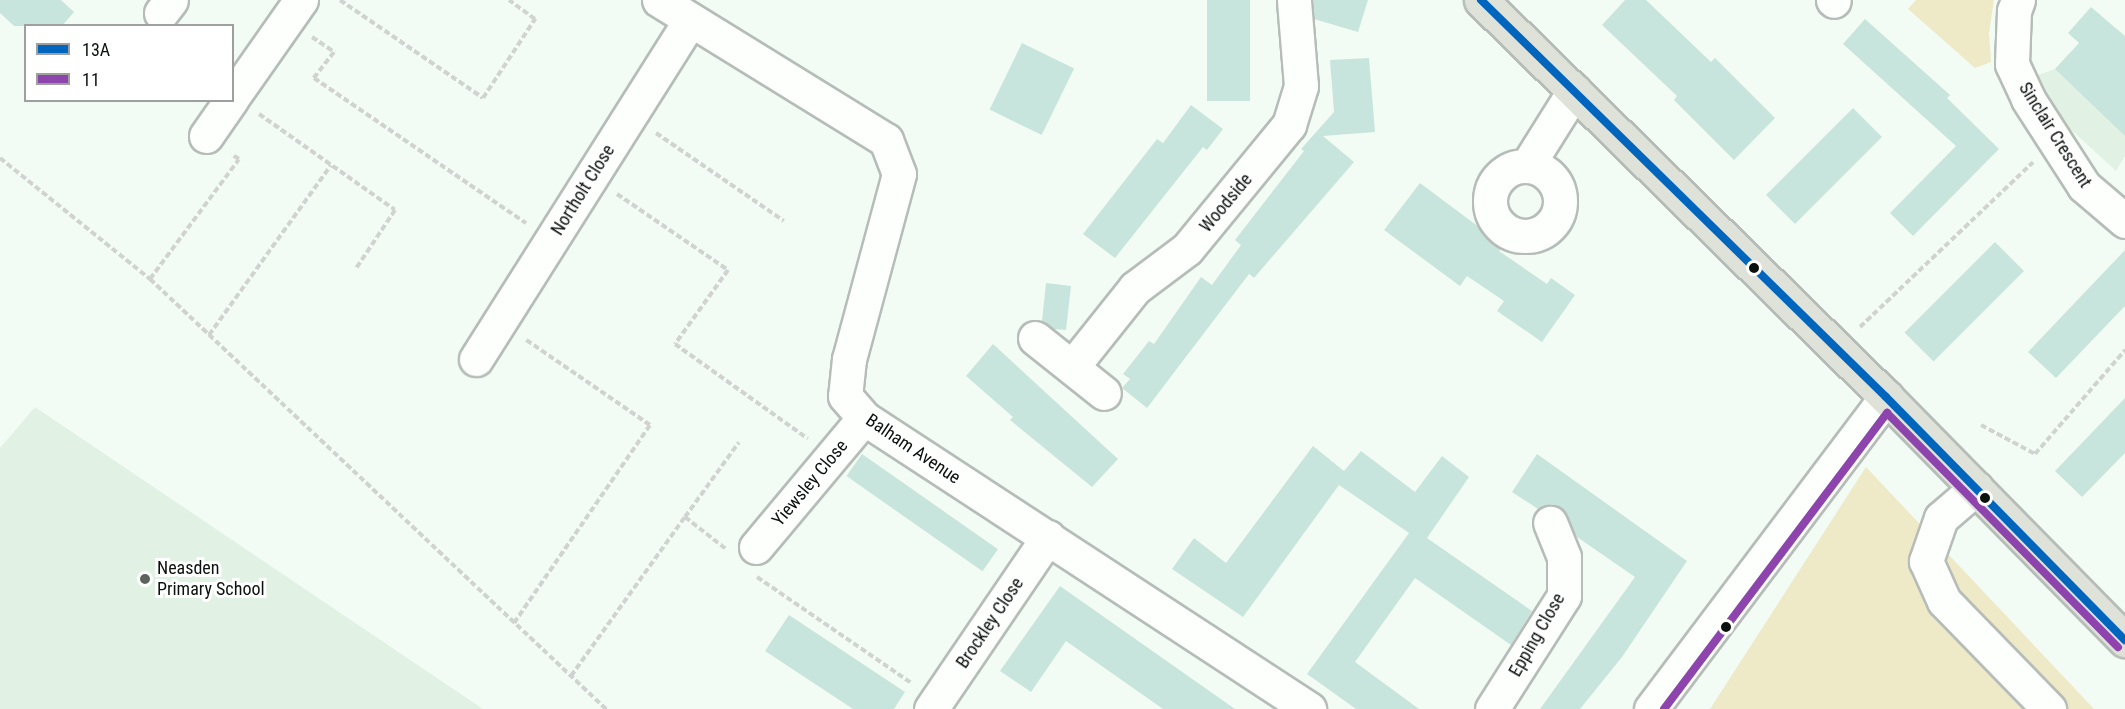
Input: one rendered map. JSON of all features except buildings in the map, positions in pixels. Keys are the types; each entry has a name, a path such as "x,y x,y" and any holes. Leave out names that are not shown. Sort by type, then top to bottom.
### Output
{"main road":[{"path":"1480,0 1886,397 2125,640"}],"street":[{"name":"Balham Avenue","path":"659,0 886,140 899,174 849,360 845,396 864,418 1309,709"},
{"name":"Woodside","path":"1072,367 1135,288 1187,249 1289,125 1301,86 1294,0"},
{"name":"Sinclair Crescent","path":"2018,0 2014,11 2012,64 2084,186 2125,221"},
{"path":"234,97 294,10"},
{"name":"Northolt Close","path":"476,359 690,21"},
{"path":"1527,166 1574,91"},
{"path":"206,136 230,102"},
{"path":"1035,338 1104,393"},
{"path":"1651,709 1886,397"},
{"name":"Yiewsley Close","path":"752,556 864,418"},
{"path":"1976,488 1941,518 1926,561 1944,602 2049,709"},
{"name":"Epping Close","path":"1492,709 1564,596 1564,557 1550,523"},
{"name":"Brockley Close","path":"934,705 1048,537"}],"path":[{"path":"340,0 483,98 536,20 509,0"},
{"path":"294,10 334,52 314,78 551,240"},
{"path":"234,99 395,210 355,270"},
{"path":"630,116 784,221"},
{"path":"150,279 239,159 206,136"},
{"path":"1853,322 1862,328 2055,140"},
{"path":"0,158 150,279 606,709"},
{"path":"209,335 331,165"},
{"path":"592,176 728,270 675,344 832,456"},
{"path":"500,322 650,425 514,623"},
{"path":"1981,425 2035,454 2125,350"},
{"path":"759,415 764,408"},
{"path":"571,676 739,442"},
{"path":"685,517 752,556 760,581 934,705"}],"shaded area":[{"path":"1916,0 1994,0 1989,33 1991,62 1975,68 1908,9"},
{"path":"2069,54 2125,108 2125,156 2116,171 2067,126 2045,98 2038,75 2055,69"},
{"name":"Neasden Primary School","path":"35,407 483,709 0,709 0,448"},
{"path":"1866,467 2094,709 1710,709"}],"transit line":[{"name":"13A","path":"1481,0 1886,397 2125,640"},
{"name":"11","path":"1664,709 1887,413 2118,647"}],"place":[{"name":"Neasden Primary School","path":"145,579"}]}
